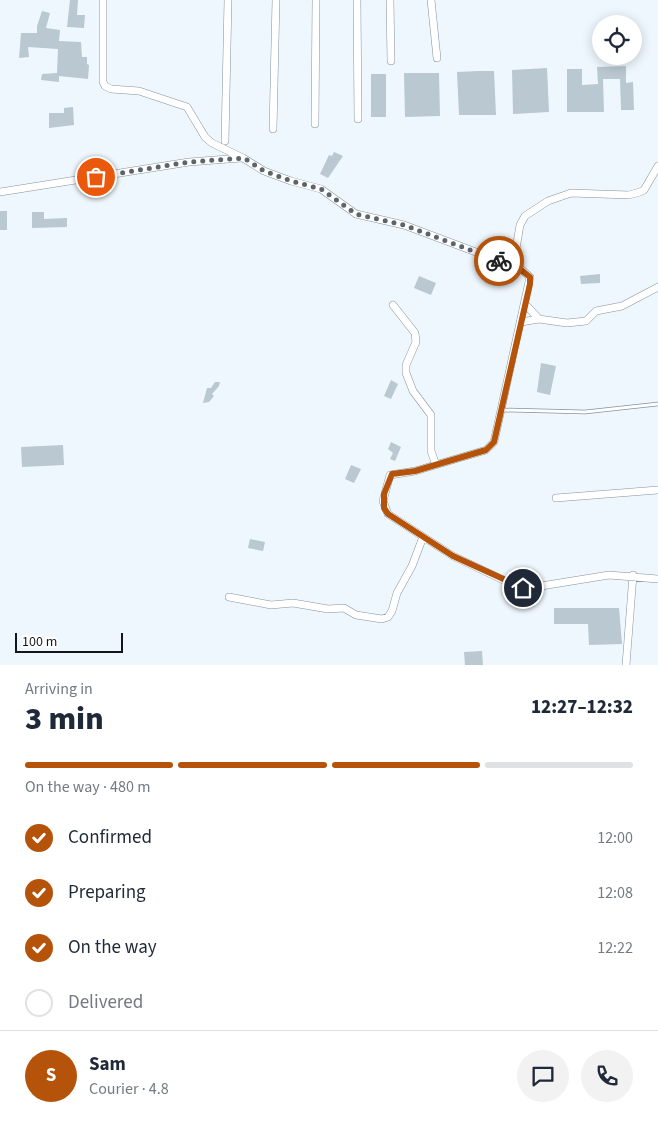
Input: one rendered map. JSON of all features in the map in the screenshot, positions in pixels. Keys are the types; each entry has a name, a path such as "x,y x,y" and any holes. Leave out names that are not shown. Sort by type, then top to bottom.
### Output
{"street":[{"path":"103,0 103,82 105,86 110,89 138,91 187,107 205,137 222,150 244,158 264,171 321,189 356,214 404,225 513,266 530,277 498,434 491,447 415,471 392,474 384,494 384,508 388,514 453,556 523,588 609,575 658,578"},
{"path":"225,141 228,0"},
{"path":"273,129 276,0"},
{"path":"315,124 316,0"},
{"path":"358,0 358,119"},
{"path":"390,0 390,61"},
{"path":"431,0 437,58"},
{"path":"0,192 189,162 244,158"},
{"path":"513,266 520,225 525,216 548,201 571,193 629,195 640,192 644,190 658,166"},
{"path":"521,322 539,319 567,323 586,321 596,311 622,306 658,287"},
{"path":"525,304 539,319"},
{"path":"392,305 417,338 406,365 406,374 413,391 431,415 431,451 436,465"},
{"path":"556,498 658,490"},
{"path":"229,597 271,605 293,603 328,609 344,608 356,615 382,619 388,617 392,611 397,593 412,566 423,537"},
{"path":"626,665 633,575"}],"lane":[{"path":"503,410 586,412 658,404"}],"building":[{"path":"70,0 78,0 77,15 85,15 84,28 67,27"},
{"path":"42,11 50,13 46,28 60,30 59,41 81,42 82,57 87,57 87,64 89,65 88,79 59,76 59,82 41,80 42,74 57,73 58,49 28,47 29,57 19,58 21,33 37,33 37,26"},
{"path":"626,66 626,83 633,82 634,110 621,110 620,79 603,79 604,112 567,112 567,69 582,69 582,85 598,84 597,67"},
{"path":"547,68 549,112 513,114 512,70"},
{"path":"494,71 496,115 459,115 457,72"},
{"path":"404,73 439,73 440,116 405,117"},
{"path":"371,74 386,74 386,117 371,117"},
{"path":"73,107 74,125 49,128 49,113 64,113 64,108"},
{"path":"334,152 343,156 328,178 320,174 329,155 332,156"},
{"path":"0,211 7,211 7,230 0,230"},
{"path":"32,212 44,212 44,219 67,218 67,227 32,228"},
{"path":"600,274 600,283 581,284 580,276"},
{"path":"419,276 436,283 431,295 414,288"},
{"path":"541,363 556,366 550,395 537,392"},
{"path":"391,380 398,384 391,399 384,396"},
{"path":"215,382 220,382 212,394 214,396 209,402 203,403 207,388 211,388"},
{"path":"391,442 401,447 395,461 390,459 393,453 388,449"},
{"path":"63,445 64,465 22,467 21,447"},
{"path":"351,465 361,469 354,483 345,479"},
{"path":"250,539 265,542 263,551 248,548"},
{"path":"554,608 619,608 622,644 589,645 588,624 554,624"},
{"path":"482,651 483,665 465,665 464,652"}],"way so far":[{"path":"96,177 189,162 244,158 264,171 321,189 356,214 404,225 499,261"}],"route":[{"path":"499,261 526,273 530,277 530,284 498,434 491,447 486,450 415,471 392,474 389,476 385,487 383,501 384,508 388,514 440,548 453,556 472,563 523,588"}]}
